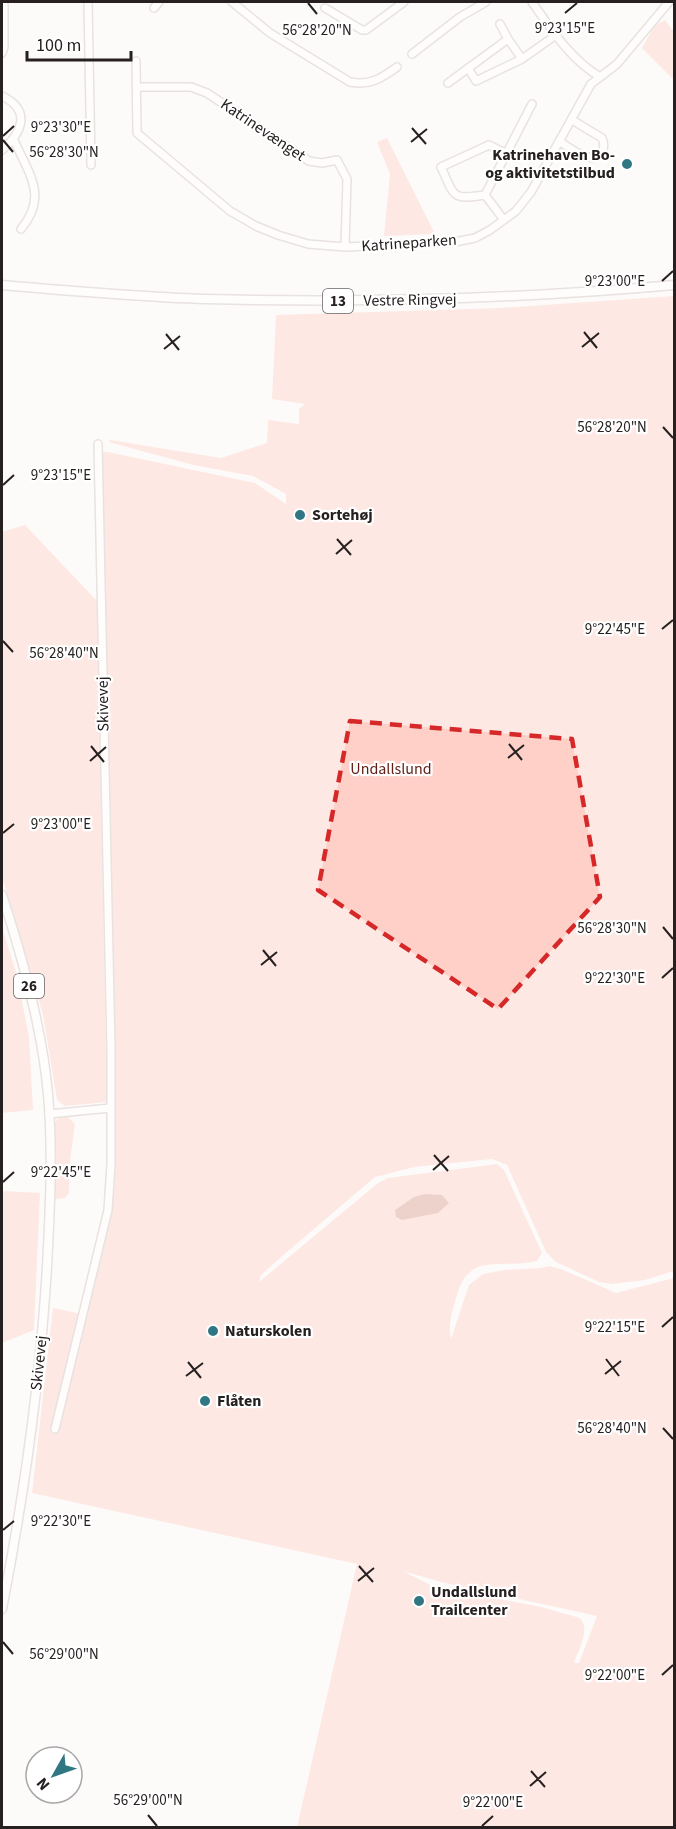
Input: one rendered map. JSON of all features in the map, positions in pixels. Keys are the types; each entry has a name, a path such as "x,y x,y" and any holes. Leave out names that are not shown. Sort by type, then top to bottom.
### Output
{"main road":[{"name":"Vestre Ringvej","path":"2,285 204,299 354,301 482,298 675,285"},
{"name":"Skivevej","path":"2,895 34,1012 48,1093 50,1211 39,1379 2,1609"}],"street":[{"path":"2,53 4,2"},
{"path":"88,2 91,165"},
{"path":"232,2 270,33 350,82 370,83 397,67"},
{"path":"324,8 362,30 366,30 404,2"},
{"path":"412,54 460,17 486,2"},
{"path":"532,2 573,57 600,77"},
{"path":"670,2 675,6"},
{"name":"Katrineparken","path":"345,247 455,242 475,238 516,211 531,192 591,84 617,64 670,2"},
{"path":"500,24 522,59"},
{"path":"468,68 476,81 522,59 556,35"},
{"path":"448,83 508,39"},
{"path":"136,61 137,134 230,211 256,226 308,244 345,247"},
{"name":"Katrinevænget","path":"136,87 184,86 207,93 309,161 322,163 337,160 347,179 345,247"},
{"path":"2,96 19,108 21,119 14,140 2,150"},
{"path":"485,195 532,104"},
{"path":"559,141 586,157 592,158 601,153 604,148 602,138 572,120"},
{"path":"14,140 33,178 35,191 35,205 29,219 21,229"},
{"path":"485,195 461,198 453,194 441,167 489,145 505,153"},
{"path":"485,195 504,220"},
{"name":"Skivevej","path":"55,1429 108,1210 111,1164 111,1048 98,444"},
{"path":"49,1114 110,1108"}],"highlighted area":[{"path":"350,721 572,739 600,897 498,1009 318,890"}],"green space":[{"path":"665,20 674,32 674,80 642,48 655,25"},
{"path":"387,138 435,234 384,236 390,174 377,142"},
{"name":"Undallslund","path":"674,296 674,1271 645,1280 612,1284 599,1282 556,1262 546,1252 507,1165 492,1159 414,1167 375,1177 261,1275 259,1282 378,1183 388,1178 497,1164 504,1170 542,1253 537,1261 488,1265 469,1273 461,1283 453,1309 450,1323 451,1339 469,1285 483,1274 549,1266 616,1293 674,1278 674,1827 297,1827 357,1564 32,1493 53,1308 87,1315 112,1211 116,1161 102,452 255,483 286,504 286,494 253,476 193,465 109,442 110,440 221,458 267,443 268,420 299,424 299,409 305,404 272,399 276,315 500,308","holes":["403,1571 441,1582 597,1616 579,1663 574,1663 584,1634 580,1618 541,1607 432,1586"]},
{"path":"25,525 97,601 107,1102 65,1106 57,1100 43,1015 2,877 2,532"},
{"path":"2,928 17,975 29,1037 33,1110 2,1113"},
{"path":"66,1115 75,1124 69,1193 65,1198 56,1199 54,1195 55,1123 59,1117"},
{"path":"4,1191 40,1193 34,1330 2,1343 2,1195"}],"shaded area":[{"path":"425,1194 442,1195 449,1203 438,1213 402,1220 396,1217 395,1210 414,1197"}],"place":[{"name":"Katrinehaven Bo- og aktivitetstilbud","path":"627,164"},
{"name":"Sortehøj","path":"300,515"},
{"name":"Naturskolen","path":"213,1331"},
{"name":"Flåten","path":"205,1401"},
{"name":"Undallslund Trailcenter","path":"419,1601"}]}
